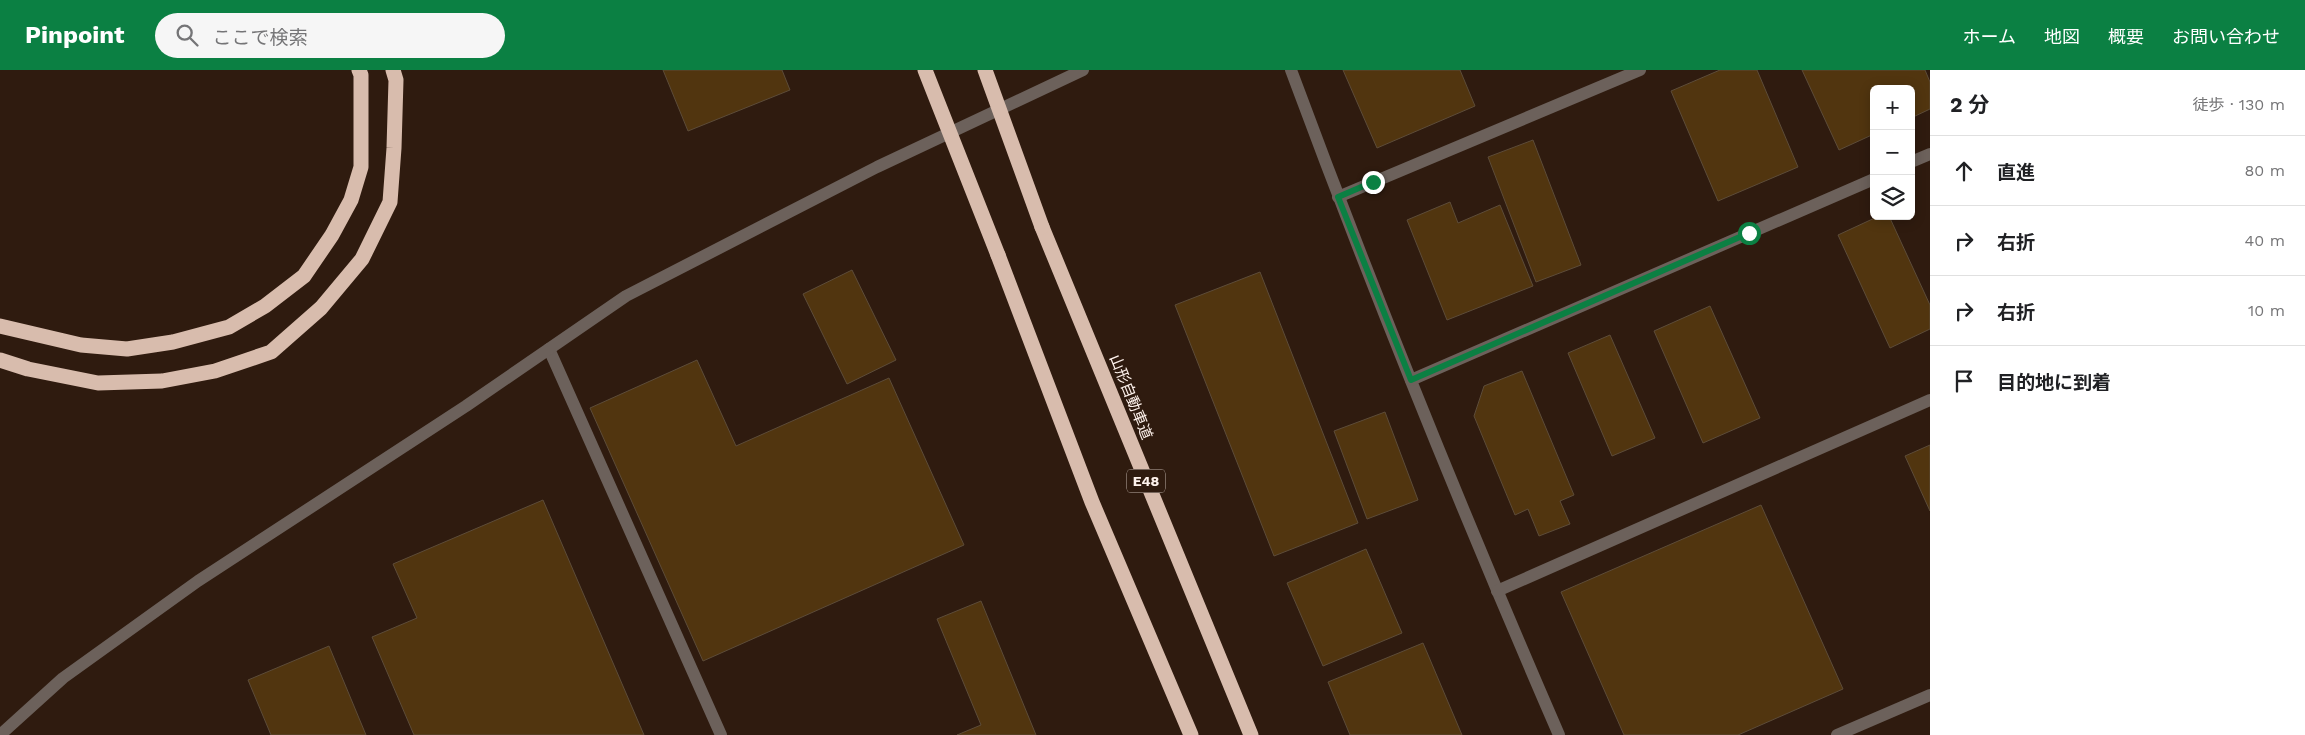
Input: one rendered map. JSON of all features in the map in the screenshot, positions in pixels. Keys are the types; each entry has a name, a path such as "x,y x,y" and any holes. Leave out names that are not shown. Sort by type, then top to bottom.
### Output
{"highway":[{"path":"0,326 81,345 127,349 173,342 230,327 265,306 304,276 332,235 351,200 361,167 361,75 359,70"},
{"path":"0,360 28,370 98,383 162,381 215,372 271,352 321,308 362,259 390,202 395,129 396,80 393,70"},
{"path":"925,70 1092,502 1191,735"},
{"name":"山形自動車道","path":"985,70 1042,227 1251,735"}],"street":[{"path":"0,735 63,678 198,581 626,296 877,167 1083,70"},
{"path":"1291,70 1338,197 1411,380 1497,591 1559,735"},
{"path":"1338,197 1640,70"},
{"path":"1915,160 1930,154"},
{"path":"1411,380 1870,181"},
{"path":"549,349 721,735"},
{"path":"1497,591 1930,400"},
{"path":"1837,735 1930,695"}],"building":[{"path":"663,70 782,70 790,90 688,131"},
{"path":"1343,70 1460,70 1475,106 1377,148"},
{"path":"1720,70 1757,70 1798,167 1718,201 1671,91"},
{"path":"1802,70 1925,70 1930,82 1930,109 1915,116 1915,85 1870,85 1870,136 1839,150"},
{"path":"1533,140 1581,265 1536,282 1488,157"},
{"path":"1450,202 1458,223 1500,205 1533,286 1447,320 1407,220"},
{"path":"1870,220 1891,220 1930,305 1930,329 1890,348 1838,235"},
{"path":"852,270 896,360 847,384 803,294"},
{"path":"1260,272 1358,523 1274,556 1175,305"},
{"path":"1710,306 1760,418 1703,443 1654,331"},
{"path":"1610,335 1655,438 1612,456 1568,353"},
{"path":"697,360 736,446 889,378 964,545 703,661 590,408"},
{"path":"1522,371 1574,495 1560,501 1570,524 1539,536 1528,509 1515,515 1474,416 1484,386"},
{"path":"1385,412 1418,500 1367,519 1334,431"},
{"path":"1930,445 1930,511 1905,456"},
{"path":"543,500 644,735 414,735 372,637 417,618 393,564"},
{"path":"1761,505 1843,689 1738,735 1624,735 1561,592"},
{"path":"1366,549 1402,633 1323,666 1287,583"},
{"path":"981,601 1036,735 957,735 981,725 937,619"},
{"path":"1423,643 1462,735 1350,735 1328,682"},
{"path":"329,646 366,735 271,735 248,680"}],"route":[{"path":"1373,182 1338,197 1411,380 1749,233"}]}
